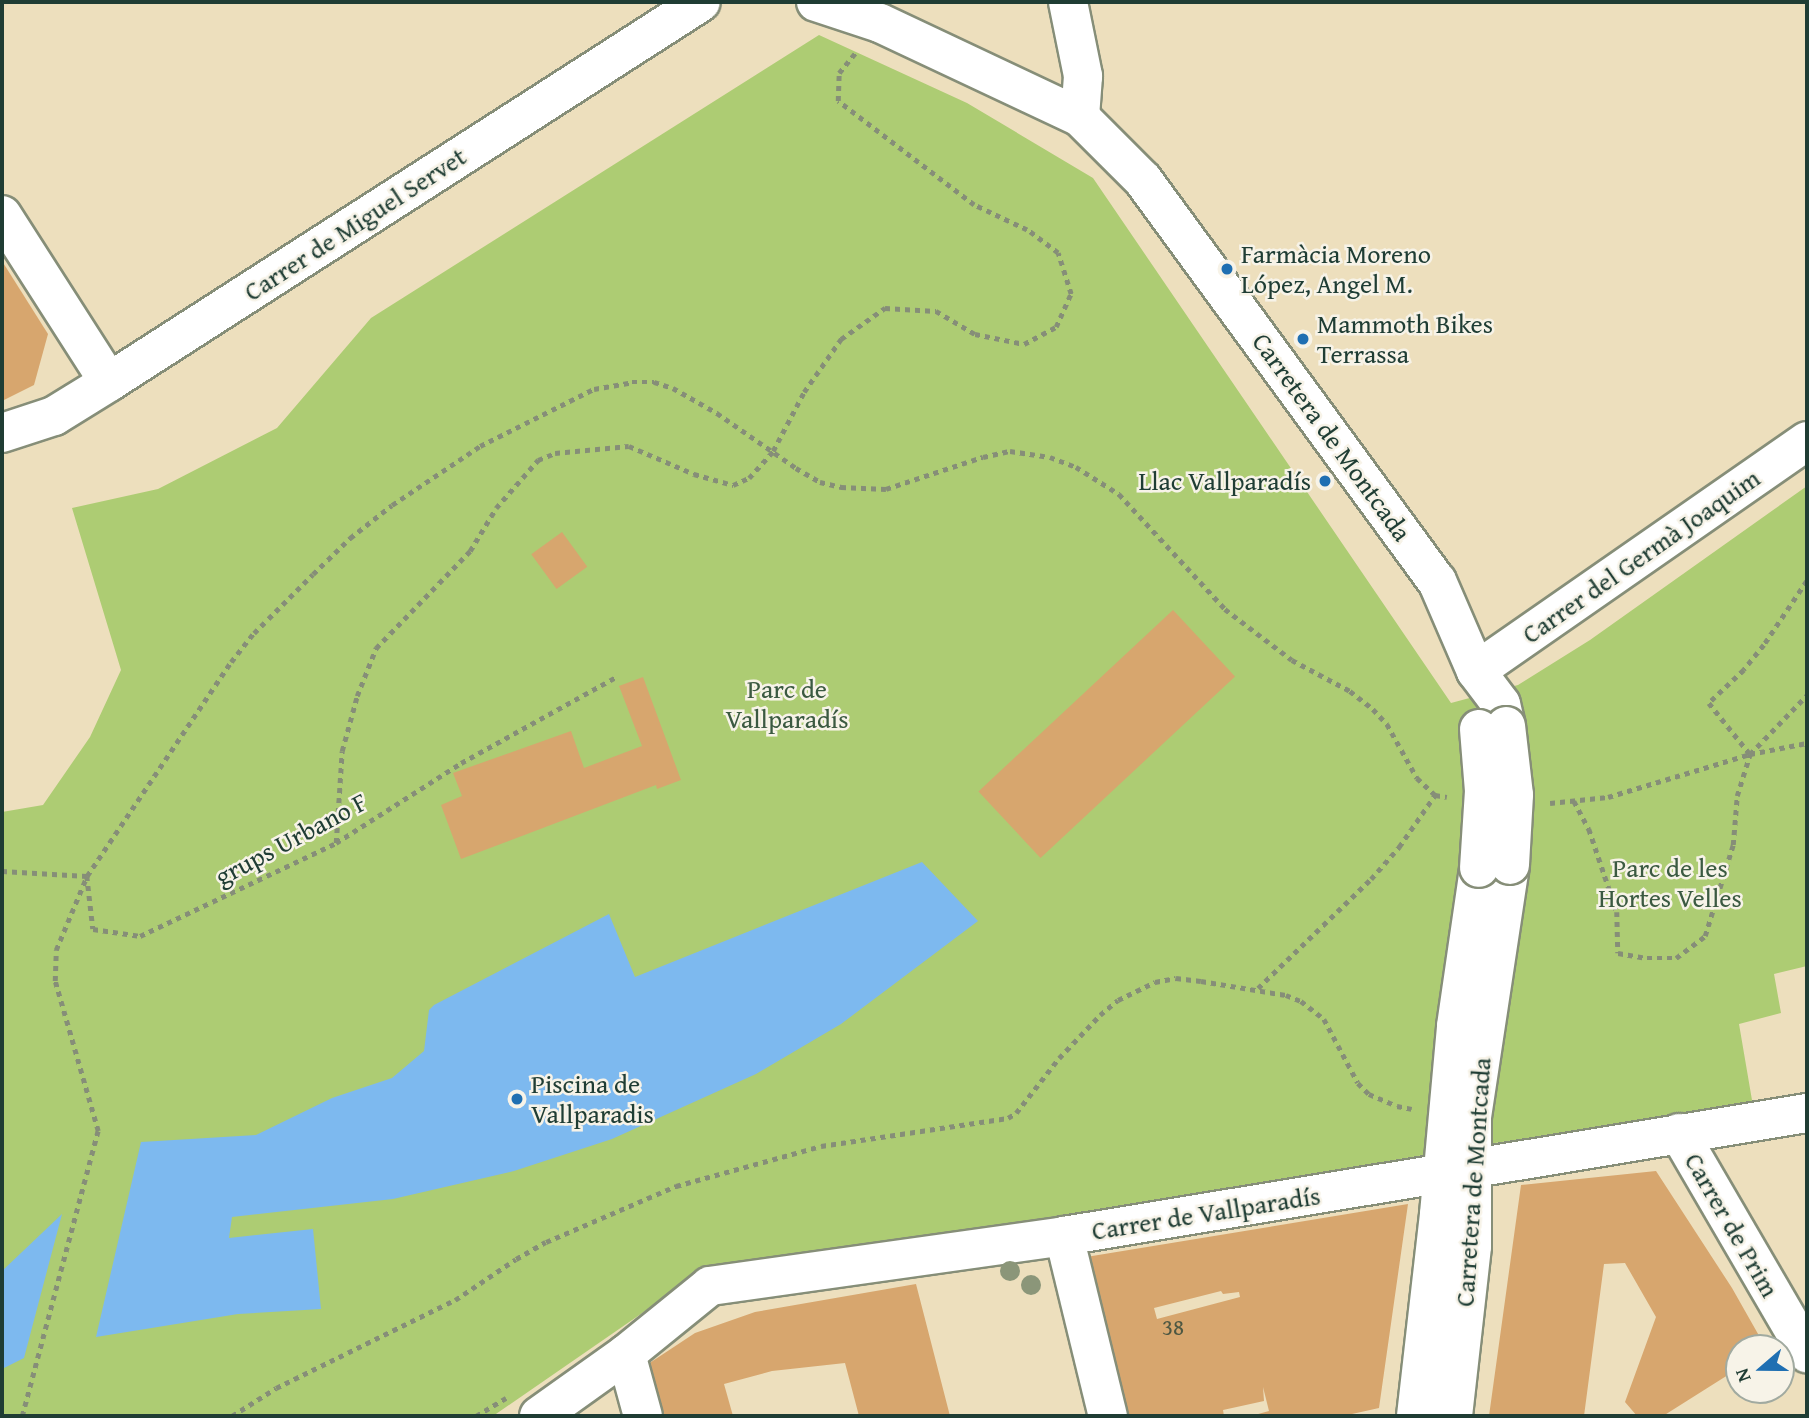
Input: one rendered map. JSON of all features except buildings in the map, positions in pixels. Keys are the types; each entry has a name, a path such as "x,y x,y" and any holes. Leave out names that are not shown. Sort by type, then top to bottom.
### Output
{"street":[{"name":"Carrer de Miguel Servet","path":"2,433 54,416 110,382 701,2"},
{"name":"Carretera de Montcada","path":"816,2 880,23 1080,117 1143,180 1437,581 1476,671 1475,709 1492,728 1484,792 1494,867 1472,1116 1457,1172 1416,1416"},
{"path":"1068,2 1083,76 1080,117"},
{"path":"2,215 110,382"},
{"name":"Carrer del Germà Joaquim","path":"1476,671 1807,441"},
{"name":"Carretera de Montcada","path":"1453,1416 1472,1246 1446,1114 1494,867"},
{"name":"Carrer de Vallparadís","path":"539,1416 626,1354 710,1286 1064,1236 1807,1113"},
{"name":"Carrer de Prim","path":"1679,1133 1807,1353"},
{"path":"1064,1236 1108,1416"},
{"path":"626,1354 643,1416"}],"path":[{"path":"336,843 342,751 357,696 376,648 470,551 496,508 538,460 555,453 629,446 694,474 733,485 749,478 773,451 804,392 841,339 885,308 936,311 975,334 1024,344 1055,327 1070,294 1058,253 1027,230 974,205 838,101 839,73 880,23"},
{"path":"22,1416 98,1131 55,981 56,950 87,876 254,633 349,538 392,505 480,446 594,389 632,382 654,382 691,397 820,482 863,490 906,485 960,464 1010,451 1050,457 1076,467 1119,494 1225,610 1292,660 1350,691 1373,709 1387,724 1417,778 1435,795 1459,798"},
{"path":"1750,754 1709,703 1744,670 1807,581"},
{"name":"grups Urbano F","path":"87,876 93,929 140,936 336,843 461,763 618,676"},
{"path":"1574,801 1589,830 1617,912 1618,953 1647,958 1676,958 1705,936 1733,845 1737,796 1750,754 1807,695"},
{"path":"1544,803 1608,797 1750,754 1807,743"},
{"path":"1257,989 1371,879 1399,847 1435,795"},
{"path":"2,872 87,876"},
{"path":"232,1416 276,1388 455,1300 546,1242 676,1186 821,1146 1008,1118 1036,1090 1083,1031 1118,1000 1137,989 1176,978 1257,989 1301,1001 1324,1019 1346,1063 1369,1094 1396,1106 1446,1114"}],"green space":[{"name":"Parc de Vallparadís","path":"819,35 967,103 1093,178 1451,703 1518,685 1590,640 1807,486 1807,966 1774,974 1781,1013 1739,1024 1753,1106 1495,1143 690,1280 493,1416 2,1416 2,812 43,805 90,737 121,670 72,508 158,489 277,428 371,318"}],"water":[{"name":"Piscina de Vallparadis","path":"922,862 978,921 841,1024 756,1074 612,1139 514,1171 393,1199 232,1217 229,1238 313,1229 321,1309 238,1314 96,1337 141,1142 256,1135 332,1098 392,1078 424,1051 429,1010 434,1005 609,914 635,977"},
{"path":"62,1214 24,1358 2,1369 2,1271"}],"place":[{"name":"Farmàcia Moreno López, Angel M.","path":"1227,269"},
{"name":"Mammoth Bikes Terrassa","path":"1303,339"},
{"name":"Llac Vallparadís","path":"1325,481"},
{"name":"Piscina de Vallparadis","path":"517,1099"}],"park label":[{"name":"Parc de les Hortes Velles","path":"1670,883"}]}
